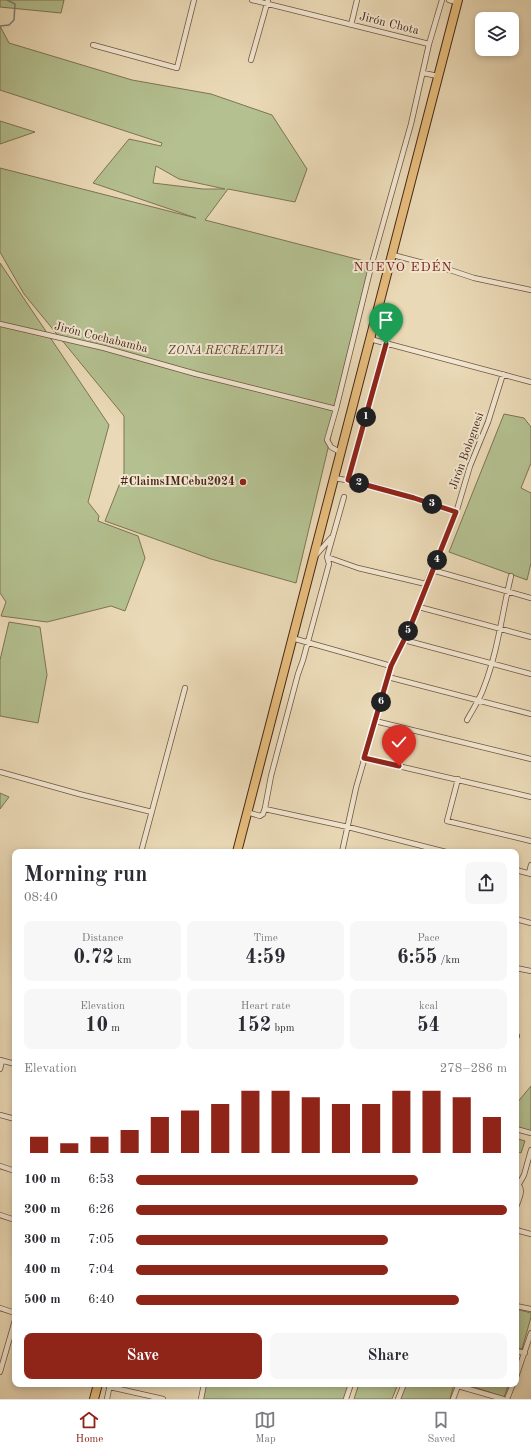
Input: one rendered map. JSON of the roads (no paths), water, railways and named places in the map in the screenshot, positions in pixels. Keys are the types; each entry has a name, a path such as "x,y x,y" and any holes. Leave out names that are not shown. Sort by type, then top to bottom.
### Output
{"highway":[{"path":"238,849 458,1"},
{"path":"94,1399 97,1387"}],"street":[{"path":"92,45 177,68 194,0"},
{"name":"Jirón Chota","path":"252,0 267,2 429,44"},
{"path":"351,25 357,0"},
{"path":"340,452 331,447 327,440 372,263 411,124 429,44 442,0"},
{"path":"449,0 458,1"},
{"path":"251,60 267,2"},
{"path":"423,73 438,76"},
{"path":"393,255 474,278 531,290"},
{"name":"Jirón Cochabamba","path":"0,324 104,348 196,374 336,408"},
{"path":"370,339 531,382"},
{"path":"348,480 386,344"},
{"name":"Jirón Bolognesi","path":"343,849 356,788 391,666 418,607 456,512 470,466 488,422 502,374"},
{"path":"334,478 348,480 414,498 456,512"},
{"path":"247,812 260,816 265,810 271,776 329,564 327,557 344,497"},
{"path":"315,556 332,537"},
{"path":"327,557 358,568 426,584"},
{"path":"432,570 531,598"},
{"path":"467,720 484,688 496,645 511,576"},
{"path":"418,607 531,637"},
{"path":"292,638 391,666"},
{"path":"404,640 531,674"},
{"path":"388,677 531,714"},
{"path":"142,849 185,688"},
{"path":"375,721 531,759"},
{"path":"364,758 531,797"},
{"path":"0,772 152,812"},
{"path":"458,779 447,821 531,840"},
{"path":"265,810 348,827 434,849"},
{"path":"519,871 530,873 531,865"},
{"path":"519,920 531,923"},
{"path":"519,969 531,972"},
{"path":"0,1070 1,1061 12,1063"},
{"path":"0,1115 12,1118"},
{"path":"519,1130 531,1133"},
{"path":"519,1181 524,1175 531,1150"},
{"path":"0,1166 12,1170"},
{"path":"519,1188 521,1192 519,1198"},
{"path":"0,1215 12,1219"},
{"path":"519,1231 531,1234"},
{"path":"519,1307 531,1309"},
{"path":"0,1308 12,1312"},
{"path":"0,1372 12,1330"},
{"path":"519,1369 531,1333"},
{"path":"519,1352 525,1353"},
{"path":"107,1399 110,1387"},
{"path":"114,1387 163,1399"},
{"path":"200,1399 203,1387"},
{"path":"346,1399 350,1387"},
{"path":"398,1399 403,1387"},
{"path":"453,1399 457,1387"},
{"path":"464,1387 503,1399"},
{"path":"507,1399 512,1387"}],"waterway":[{"path":"0,26 9,25 14,20 15,4 7,0"}],"place":[{"name":"#ClaimsIMCebu2024","path":"243,482"}],"district":[{"name":"NUEVO EDÉN","path":"403,267"}],"park label":[{"name":"ZONA RECREATIVA","path":"226,351"}]}
